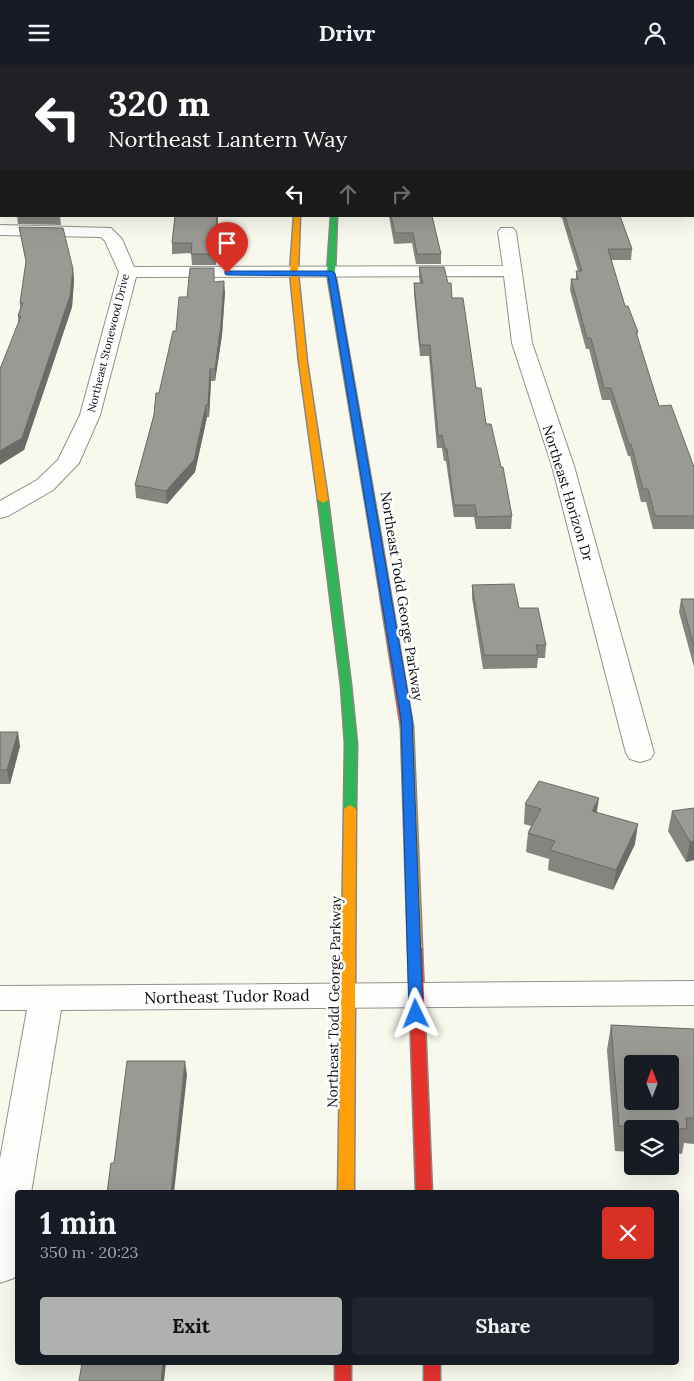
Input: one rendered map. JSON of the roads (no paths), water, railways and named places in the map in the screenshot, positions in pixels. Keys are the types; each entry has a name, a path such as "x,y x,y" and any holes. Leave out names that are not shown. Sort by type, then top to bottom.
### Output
{"main road":[{"name":"Northeast Todd George Parkway","path":"297,217 294,273 303,362 326,523 346,685 351,744 350,995 346,1190"},
{"name":"Northeast Todd George Parkway","path":"334,217 331,273 407,718 415,994 424,1190"},
{"path":"343,1365 343,1381"},
{"path":"432,1365 432,1381"}],"street":[{"name":"Northeast Stonewood Drive","path":"0,231 105,232 113,239 128,272 90,415 68,463 45,485 0,511"},
{"name":"Northeast Horizon Dr","path":"507,231 522,343 563,466 640,753"},
{"path":"128,272 331,273 512,271"},
{"name":"Northeast Tudor Road","path":"0,998 694,993"},
{"path":"0,1266 46,998"}]}
